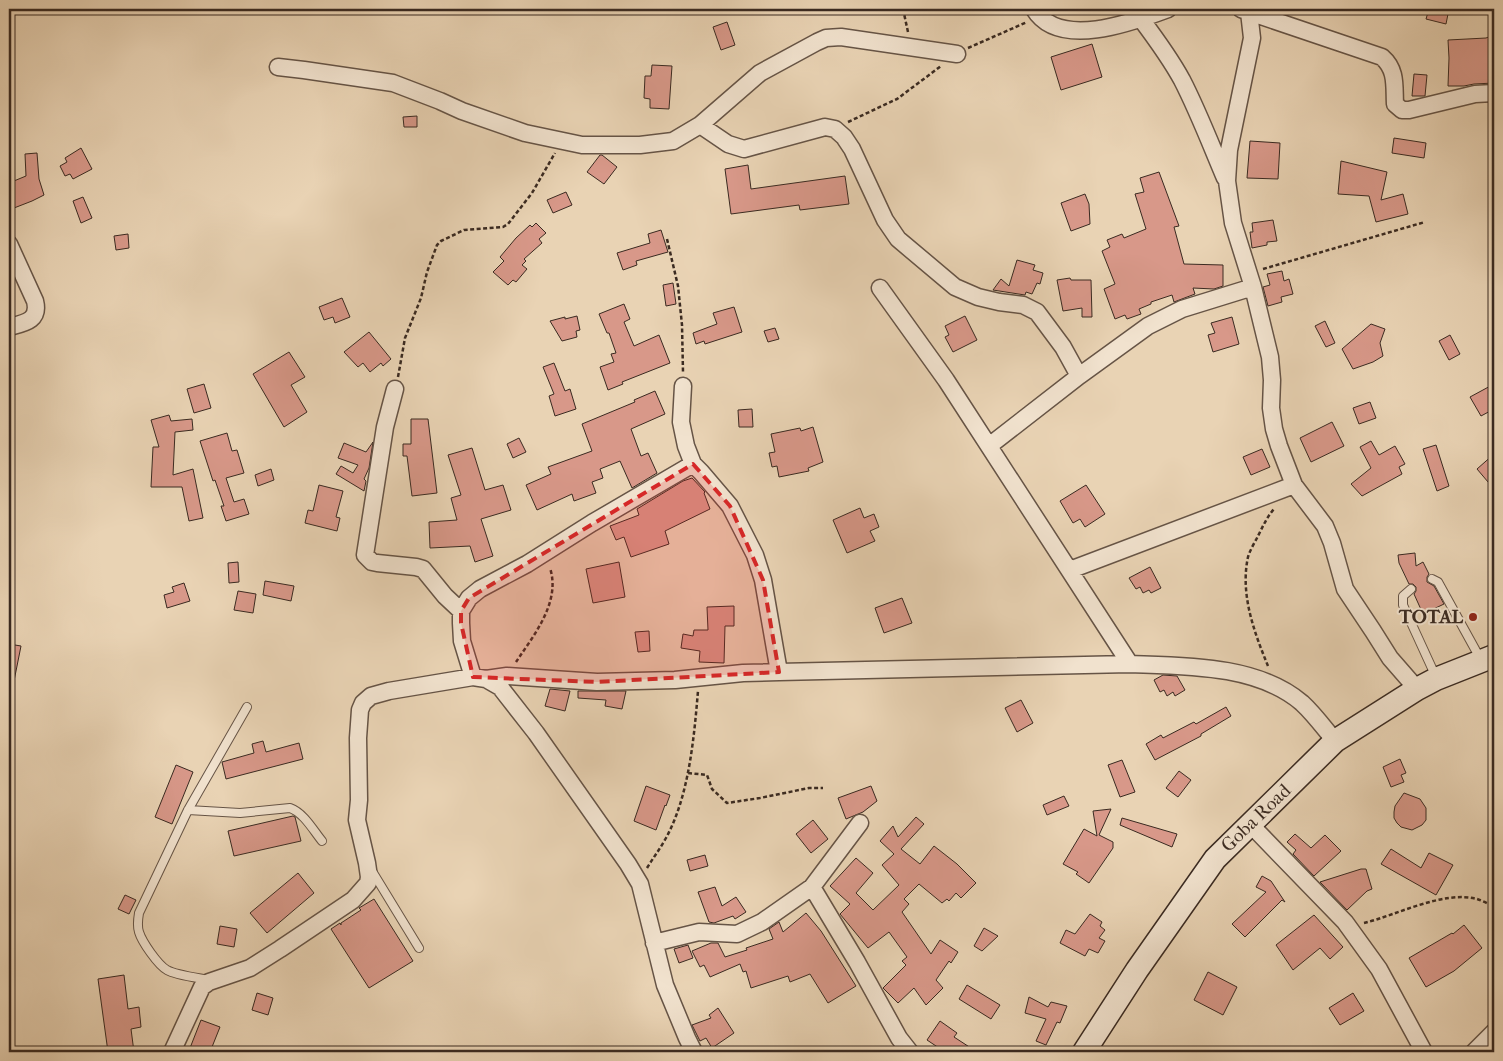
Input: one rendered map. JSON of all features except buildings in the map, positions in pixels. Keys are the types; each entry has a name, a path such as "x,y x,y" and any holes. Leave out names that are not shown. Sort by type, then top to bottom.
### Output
{"main road":[{"name":"Goba Road","path":"1084,1052 1137,970 1215,859 1335,741 1427,684 1488,658"}],"street":[{"path":"1037,13 1047,22 1060,27 1075,31 1091,31 1141,19 1168,9"},
{"path":"1245,10 1382,57 1389,63 1392,70 1395,104 1402,110 1475,94 1494,92"},
{"path":"1245,10 1252,38 1229,150 1227,181 1233,223 1251,280 1270,357 1272,380 1271,408 1274,430 1294,485 1325,526 1345,589 1390,658 1427,684"},
{"path":"1141,19 1166,52 1181,78 1227,181"},
{"path":"278,67 393,83 462,111 516,130 563,141 582,145 640,145 673,141 700,125 760,73 809,45 826,38 841,37 957,54"},
{"path":"700,125 728,144 744,148 825,127 835,128 852,149 885,220 898,239 955,287 978,297 1023,305 1037,312 1079,376"},
{"path":"9,244 35,301 36,308 33,318 9,327"},
{"path":"989,446 1079,376 1148,326 1182,309 1251,280"},
{"path":"880,288 946,380 1130,664"},
{"path":"683,386 682,422 686,446 693,464 730,506 755,555 763,580 779,672"},
{"path":"395,389 385,427 365,555 372,562 423,569 445,596 461,611"},
{"path":"693,464 592,523 527,564 480,589 469,598 461,611 462,641 480,678 500,687 536,733 623,857 638,882 648,912 654,944 669,997 694,1052"},
{"path":"1070,570 1294,485"},
{"path":"172,1052 202,987 214,980 250,968 352,900 368,883 367,863 357,820 360,710 363,703 371,696 389,691 507,676 597,682 675,680 743,673 779,672 1130,664 1182,666 1246,674 1275,685 1302,703 1335,741"},
{"path":"654,944 699,932 740,934 762,922 812,887 860,823"},
{"path":"1250,824 1345,922 1379,969 1424,1052"},
{"path":"812,887 857,962 899,1038 910,1052"},
{"path":"1474,1052 1494,1032"}],"lane":[{"path":"1432,579 1438,582 1488,658"},
{"path":"1411,589 1403,596 1403,605 1419,644 1427,684"},
{"path":"214,980 166,970 150,952 138,932 139,913 188,810 247,707"},
{"path":"188,810 240,813 290,808 306,820 322,841"},
{"path":"367,863 419,948"}],"path":[{"path":"903,9 912,48"},
{"path":"835,128 897,99 957,54 1037,13"},
{"path":"395,389 400,372 405,338 421,298 426,272 437,246 441,241 464,230 503,227 508,224 532,193 563,141"},
{"path":"1251,280 1425,222"},
{"path":"667,239 678,286 682,326 683,386"},
{"path":"1275,685 1249,610 1246,578 1248,555 1268,516 1294,485"},
{"path":"507,676 540,626 550,601 553,578 545,553"},
{"path":"638,882 667,837 678,809 693,751 699,678"},
{"path":"688,772 707,775 712,789 726,802 766,797 810,788 823,788"},
{"path":"1345,922 1361,924 1424,903 1449,897 1476,898 1494,907"}],"highlighted area":[{"path":"693,464 730,506 763,580 779,672 597,682 473,677 461,623 461,611 469,598"}],"place":[{"name":"TOTAL","path":"1473,617"}]}
